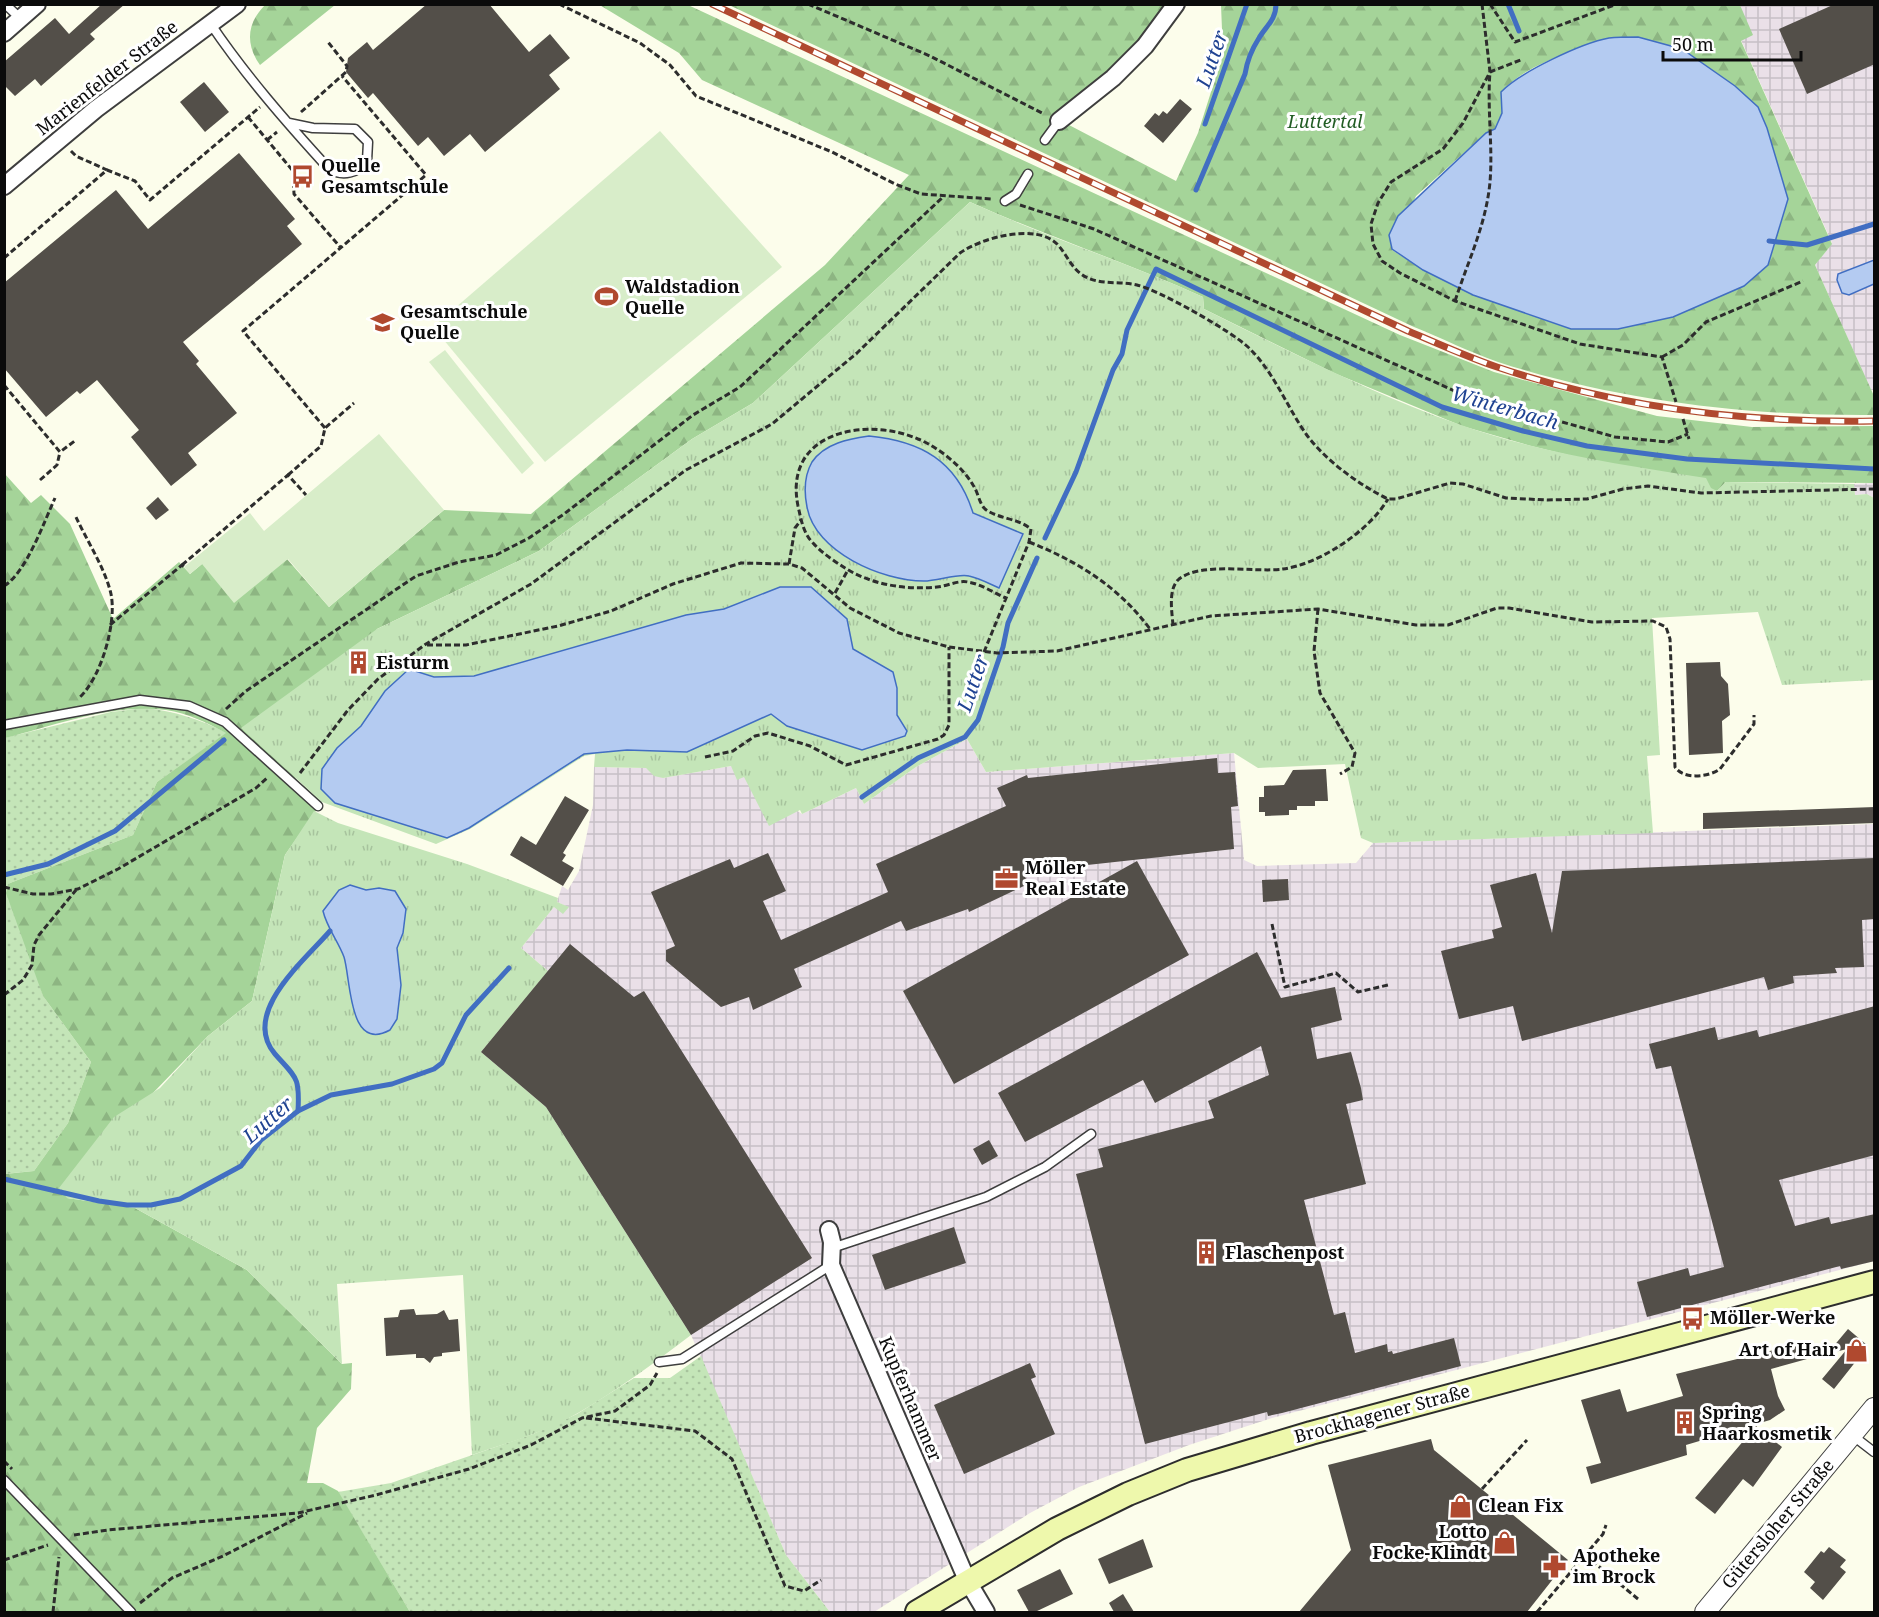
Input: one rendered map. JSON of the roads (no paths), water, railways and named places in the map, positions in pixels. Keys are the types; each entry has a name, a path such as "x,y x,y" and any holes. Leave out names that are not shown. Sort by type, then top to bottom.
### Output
{"main road":[{"name":"Brockhagener Straße","path":"916,1612 1057,1529 1128,1494 1197,1467 1311,1433 1872,1283"}],"street":[{"path":"4,33 38,4"},
{"path":"1059,121 1113,78 1145,46 1176,4"},
{"name":"Marienfelder Straße","path":"4,186 130,82 234,5"},
{"name":"Kupferhammer","path":"829,1230 831,1257 967,1581 986,1612"},
{"name":"Gütersloher Straße","path":"1705,1612 1875,1408"}],"lane":[{"path":"5,4 21,19"},
{"path":"210,23 233,57 289,123 329,169 336,173 357,170 367,161 368,142 355,129 313,128 289,123"},
{"path":"1045,140 1059,121"},
{"path":"1008,200 1028,174"},
{"path":"4,725 124,702 158,700 189,706 216,717 249,742 290,783 318,806"},
{"path":"659,1362 682,1359 831,1257 986,1197 1045,1167 1091,1134"},
{"path":"1852,1435 1875,1452"},
{"path":"4,1480 129,1610"}],"water":[{"path":"1638,37 1682,49 1735,86 1758,107 1767,128 1788,199 1768,265 1744,286 1673,317 1618,329 1571,329 1473,295 1423,270 1392,249 1389,235 1398,216 1486,133 1495,129 1502,113 1501,92 1510,84 1536,67 1583,46 1609,38"},
{"path":"1874,260 1874,284 1849,295 1842,293 1837,280 1838,274"},
{"path":"869,436 905,443 935,457 957,480 973,513 1023,534 999,588 965,575 924,581 889,576 853,561 823,538 813,523 807,507 805,484 809,467 817,456 830,446"},
{"path":"780,587 811,587 847,619 853,649 893,672 897,688 897,715 907,731 905,736 862,750 787,726 771,714 687,752 627,750 584,754 469,828 447,838 335,803 321,789 322,769 337,748 361,726 385,691 409,669 434,677 474,676 686,615 724,609"},
{"path":"350,885 366,890 379,888 395,891 406,909 403,933 397,948 401,985 397,1019 390,1030 376,1034 366,1031 359,1023 354,1010 344,957 323,911 339,890"}],"waterway":[{"name":"Lutter","path":"1205,124 1247,4"},
{"path":"1196,190 1245,74 1252,51 1272,19 1276,4"},
{"path":"1508,4 1519,31"},
{"path":"1769,241 1807,245 1874,224"},
{"name":"Winterbach","path":"1045,538 1076,472 1113,370 1122,354 1127,330 1156,269 1442,407 1523,431 1587,446 1687,459 1874,469"},
{"name":"Lutter","path":"862,797 918,758 965,737 978,720 1003,647 1008,623 1037,558"},
{"path":"4,875 48,864 115,831 224,740"},
{"path":"298,1111 298,1091 295,1078 275,1054 266,1038 265,1022 270,1005 280,988 330,931"},
{"name":"Lutter","path":"4,1179 99,1201 127,1205 151,1205 180,1199 241,1166 261,1140 298,1111 331,1095 392,1084 434,1069 442,1063 466,1015 509,968"}],"railway":[{"path":"712,4 1408,331 1486,363 1543,381 1636,403 1731,416 1874,421"}],"place":[{"name":"Quelle Gesamtschule","path":"303,176"},
{"name":"Waldstadion Quelle","path":"607,297"},
{"name":"Gesamtschule Quelle","path":"382,322"},
{"name":"Eisturm","path":"358,663"},
{"name":"Möller Real Estate","path":"1007,878"},
{"name":"Flaschenpost","path":"1207,1253"},
{"name":"Möller-Werke","path":"1692,1318"},
{"name":"Art of Hair","path":"1856,1350"},
{"name":"Spring Haarkosmetik","path":"1684,1423"},
{"name":"Clean Fix","path":"1460,1506"},
{"name":"Lotto Focke-Klindt","path":"1505,1542"},
{"name":"Apotheke im Brock","path":"1555,1566"}],"park label":[{"name":"Luttertal","path":"1325,122"}]}
